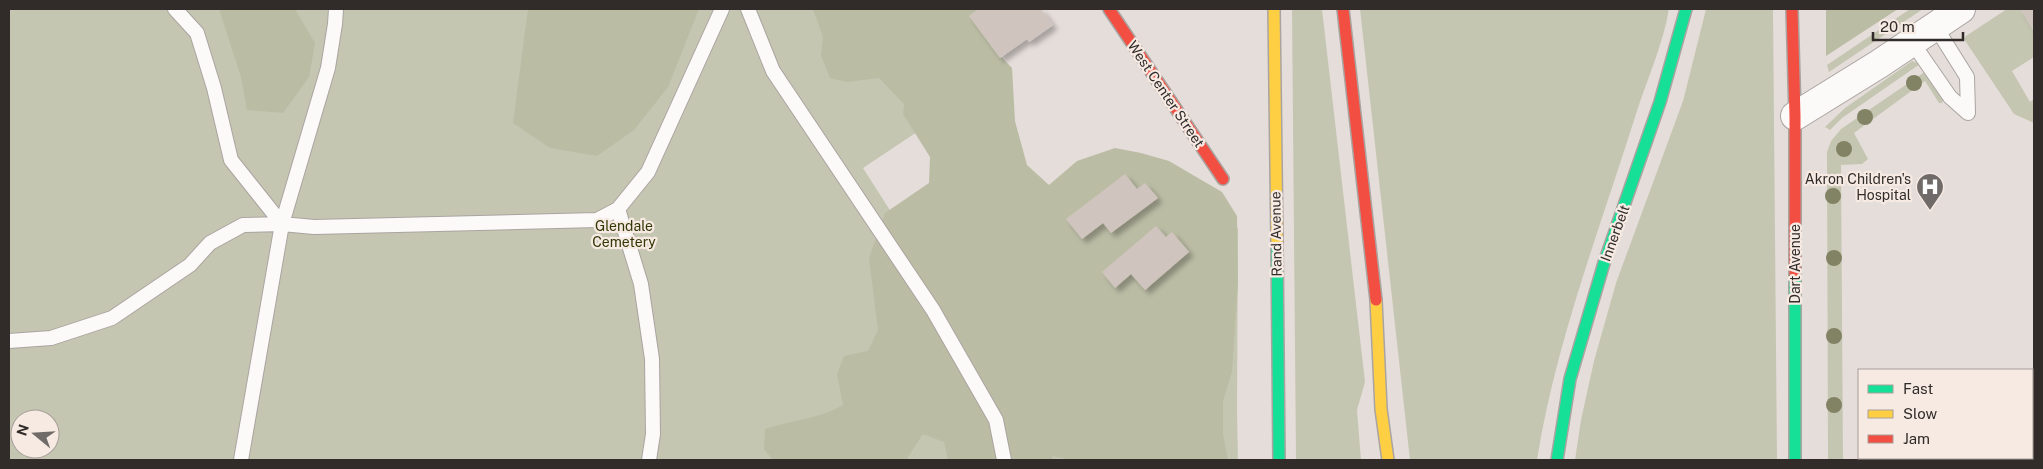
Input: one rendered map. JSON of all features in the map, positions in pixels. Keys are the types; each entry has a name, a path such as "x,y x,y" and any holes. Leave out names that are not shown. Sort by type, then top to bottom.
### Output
{"main road":[{"name":"West Center Street","path":"1109,9 1223,178"},
{"name":"Rand Avenue","path":"1274,9 1279,460"},
{"path":"1343,9 1376,291 1381,409 1388,460"},
{"name":"Innerbelt","path":"1557,460 1570,379 1604,263 1660,102 1686,9"},
{"name":"Dart Avenue","path":"1792,9 1795,116 1795,460"}],"street":[{"path":"1795,116 1961,9"}],"lane":[{"path":"175,9 197,33 214,88 231,160 282,224"},
{"path":"241,460 282,224 328,68 336,9"},
{"path":"9,341 51,338 112,318 190,265 210,243 243,226 282,224 314,227 597,220 618,209 648,172 722,9"},
{"path":"748,9 773,71 933,310 996,420 1004,460"},
{"path":"1912,42 1950,97 1968,113 1967,77 1935,26"},
{"path":"618,209 641,284 652,359 653,434 649,460"}],"green space":[{"name":"Glendale Cemetery","path":"9,9 862,9 932,122 863,168 1016,408 1127,322 1238,228 1238,460 9,460"},
{"path":"219,9 295,9 315,43 309,77 283,113 247,110 241,77"},
{"path":"528,9 699,9 668,87 634,130 597,156 550,148 513,123"},
{"path":"813,9 985,9 991,46 1012,68 1015,121 1027,165 1049,185 1077,161 1115,148 1169,161 1222,192 1237,216 1238,282 1232,372 1223,401 1223,434 1228,460 1071,460 1052,456 1053,460 948,460 944,442 923,434 906,460 773,460 764,449 765,429 815,416 843,405 837,374 844,356 868,351 878,330 869,258 885,213 929,183 930,157 903,114 904,104 879,78 847,82 830,78 821,56 823,37"},
{"path":"1292,9 1322,9 1365,382 1357,410 1361,460 1296,460"},
{"path":"1360,9 1669,9 1659,49 1636,114 1567,329 1555,372 1537,460 1410,460"},
{"path":"1706,9 1773,9 1777,460 1575,460 1581,420 1594,361 1616,283 1683,101"},
{"path":"1826,9 1898,9 1826,56"},
{"path":"1910,9 1923,9 1829,72 1827,65"},
{"path":"2007,9 2021,9 2034,32 2034,57 2012,71 2030,102 2034,99 2034,123 2014,114 1964,39"},
{"path":"1912,61 1920,64 1842,118 1830,130 1825,127 1845,108"},
{"path":"1926,71 1943,100 1942,103 1939,103 1925,81 1854,133 1868,159 1862,164 1841,165 1843,460 1828,460 1827,152 1831,141 1841,129"}],"building":[{"path":"978,9 1041,9 1053,25 1029,42 1027,39 1000,58 969,16"},
{"path":"2021,9 2034,9 2034,32"},
{"path":"1125,174 1137,189 1145,183 1158,198 1111,233 1103,223 1082,239 1066,219"},
{"path":"1156,226 1166,237 1172,232 1189,252 1145,290 1131,274 1115,288 1102,272"}],"traffic: fast":[{"path":"1557,460 1570,379 1604,263 1660,102 1686,9"},
{"path":"1277,244 1279,460"},
{"path":"1795,276 1795,460"}],"traffic: slow":[{"path":"1274,9 1277,244"},
{"path":"1376,300 1381,409 1388,460"}],"traffic: jam":[{"path":"1109,9 1223,179"},
{"path":"1343,9 1376,300"},
{"path":"1792,9 1795,116 1795,276"}],"place":[{"name":"Akron Children's Hospital","path":"1930,211"}]}
